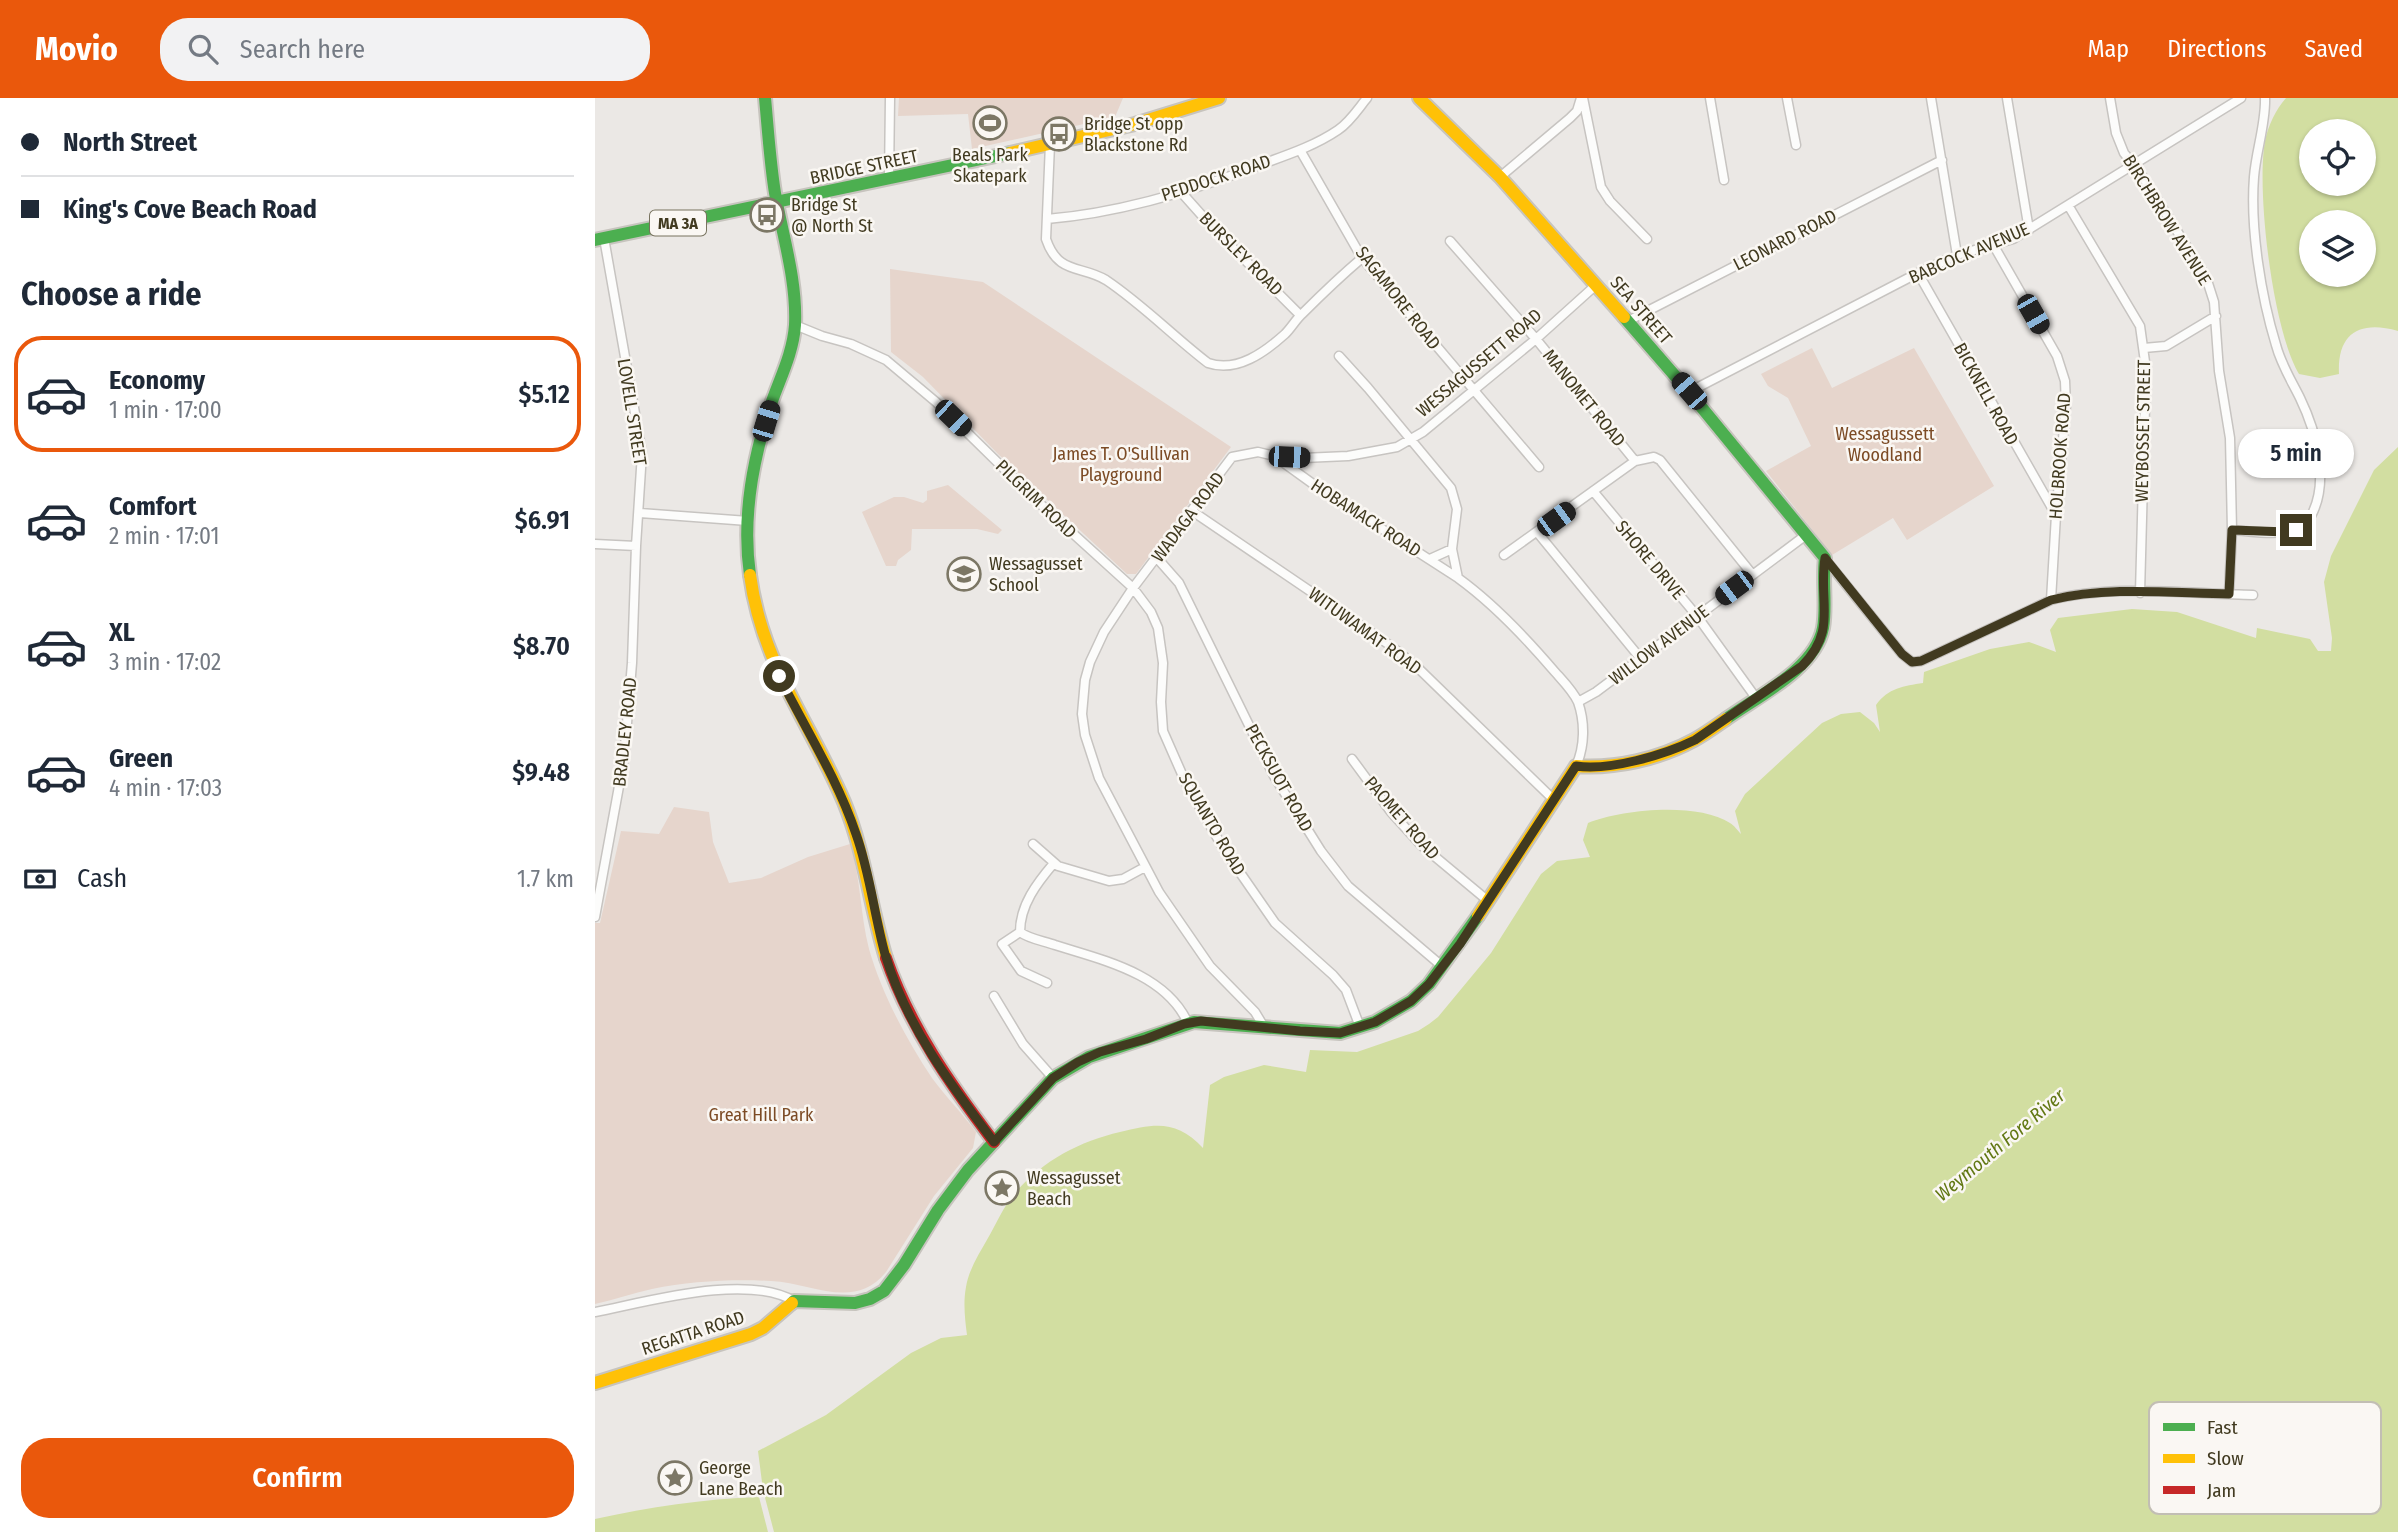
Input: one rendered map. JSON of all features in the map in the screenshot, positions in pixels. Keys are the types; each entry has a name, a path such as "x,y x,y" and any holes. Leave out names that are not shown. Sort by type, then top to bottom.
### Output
{"street":[{"path":"765,98 776,202 789,257 795,325 792,346 759,441 748,521 751,602 761,636 847,810 866,867 882,942 898,992 929,1053 994,1142"},
{"path":"889,180 890,98"},
{"name":"BRIDGE STREET","path":"599,239 889,180 1145,123 1219,98"},
{"name":"PEDDOCK ROAD","path":"1047,219 1096,212 1181,192 1300,150 1339,129 1367,98"},
{"name":"SEA STREET","path":"1419,98 1500,177 1689,391 1902,654 1912,662 1921,661 2051,600"},
{"path":"1500,177 1570,118 1582,98"},
{"path":"1582,98 1601,187 1610,201 1647,239"},
{"path":"1710,98 1724,180"},
{"path":"1787,98 1796,145"},
{"path":"1931,98 1957,255"},
{"path":"2007,98 2029,230"},
{"name":"BIRCHBROW AVENUE","path":"2110,98 2120,145 2212,290 2219,371 2230,438 2232,530 2229,594"},
{"path":"2232,530 2287,532 2300,528 2313,512 2320,480 2316,445 2310,423 2276,346 2255,233 2253,186 2265,98"},
{"name":"BABCOCK AVENUE","path":"1689,391 1918,273 1957,255 1994,246 2029,230 2236,99"},
{"path":"1050,144 1046,239 1051,254 1073,270 1104,279 1208,363 1219,367 1231,366 1252,358 1286,333 1300,315 1363,258"},
{"name":"SAGAMORE ROAD","path":"1300,150 1363,258 1472,391 1539,467"},
{"name":"LEONARD ROAD","path":"1627,321 1942,160"},
{"name":"BURSLEY ROAD","path":"1181,192 1300,315"},
{"name":"WEYBOSSET STREET","path":"2068,205 2140,326 2146,369 2140,593"},
{"name":"LOVELL STREET","path":"599,239 642,453 636,545"},
{"name":"MANOMET ROAD","path":"1450,241 1536,339 1635,461"},
{"name":"HOLBROOK ROAD","path":"1994,246 2057,356 2062,370 2066,406 2051,600"},
{"name":"BICKNELL ROAD","path":"1918,273 2056,515"},
{"name":"WESSAGUSSETT ROAD","path":"1458,578 1452,549 1457,519 1454,497 1445,481 1412,440 1536,339 1596,285"},
{"path":"2144,348 2166,346 2216,316"},
{"name":"PILGRIM ROAD","path":"795,325 851,344 886,360 936,402 1036,500 1133,588"},
{"path":"1339,356 1412,440"},
{"name":"WADAGA ROAD","path":"1133,588 1232,457 1258,452 1303,458 1373,453 1412,440"},
{"name":"HOBAMACK ROAD","path":"1275,456 1320,489 1458,578"},
{"path":"1504,555 1635,461 1648,457 1660,460 1752,574"},
{"name":"SHORE DRIVE","path":"1593,491 1697,616 1756,698"},
{"name":"WITUWAMAT ROAD","path":"1192,511 1346,614 1408,660 1553,800"},
{"path":"640,513 748,521"},
{"path":"1538,533 1641,659"},
{"name":"WILLOW AVENUE","path":"1578,702 1597,692 1806,535"},
{"path":"595,544 636,545"},
{"name":"BRADLEY ROAD","path":"595,916 624,759 632,663 636,545"},
{"path":"1430,559 1452,549"},
{"name":"PECKSUOT ROAD","path":"1157,558 1179,583 1274,776 1321,851 1348,886 1443,967"},
{"path":"1576,766 1610,766 1680,747 1695,740 1802,666 1819,646 1825,621 1822,578 1825,558"},
{"path":"595,1312 695,1291 762,1292 794,1301 855,1303 875,1296 891,1284 938,1210 968,1170 1053,1078 1089,1057 1188,1023 1211,1022 1331,1033 1375,1022 1411,1001 1443,967 1576,766 1583,742 1578,702 1571,691 1539,654 1479,594 1458,578"},
{"path":"1133,588 1104,632 1090,662 1085,680 1082,715 1085,735 1099,778 1159,892 1194,945 1230,989 1255,1012 1264,1027"},
{"name":"SQUANTO ROAD","path":"1133,588 1151,612 1158,628 1163,663 1163,731 1185,781 1223,848 1275,923 1346,990 1360,1027"},
{"path":"2051,600 2085,594 2253,595"},
{"name":"PAOMET ROAD","path":"1352,759 1391,812 1420,845 1487,900"},
{"path":"1033,844 1054,863 1113,881 1123,879 1145,867"},
{"path":"1047,983 1021,971 1002,944 1020,932 1024,910 1032,892 1054,863"},
{"path":"1020,932 1136,972 1159,989 1182,1012 1188,1023"},
{"path":"994,996 1023,1044 1053,1078"},
{"name":"REGATTA ROAD","path":"595,1383 751,1334 768,1324 794,1301"}],"green space":[{"path":"899,98 1123,98 1115,117 972,149 968,114 898,116"},
{"name":"James T. O'Sullivan Playground","path":"890,269 983,282 1231,447 1136,574 1127,574 998,454 923,377 891,352"},
{"name":"Wessagussett Woodland","path":"1812,348 1832,388 1914,348 1994,486 1907,540 1893,518 1832,555 1766,471 1811,446 1788,398 1768,386 1761,374"},
{"path":"948,485 1002,530 998,534 977,529 912,529 911,550 898,560 896,566 886,566 862,512 894,497 923,503 927,500 927,491"},
{"name":"Great Hill Park","path":"674,807 709,812 713,842 729,883 761,878 808,857 850,844 869,949 888,999 932,1078 976,1132 973,1148 934,1196 886,1272 874,1284 860,1290 847,1293 771,1281 711,1281 652,1289 595,1304 595,923 600,923 621,831 659,834"}],"water":[{"path":"2286,98 2398,98 2398,331 2372,327 2353,333 2342,348 2339,374 2320,378 2299,374 2281,327 2274,295 2265,226 2263,164 2265,141 2276,112"},
{"name":"Weymouth Fore River","path":"2398,447 2398,1532 774,1532 763,1490 758,1451 826,1415 911,1353 941,1338 967,1335 965,1299 967,1280 972,1268 1009,1201 1032,1176 1059,1156 1104,1136 1155,1126 1184,1132 1203,1148 1210,1085 1224,1077 1264,1065 1306,1072 1310,1050 1357,1052 1418,1031 1438,1017 1491,953 1541,874 1557,861 1590,857 1583,840 1588,823 1639,811 1680,810 1716,816 1731,824 1741,834 1735,811 1745,794 1822,723 1841,714 1860,712 1874,723 1880,732 1876,705 1891,691 1923,683 1924,672 1990,649 2029,642 2056,652 2050,630 2058,618 2132,609 2177,612 2256,638 2257,628 2310,639 2318,651 2331,651 2332,638 2324,582 2331,556 2374,470"},
{"path":"759,1497 768,1532 595,1532 595,1519 677,1504"}],"traffic: fast":[{"path":"750,575 747,533 754,469 770,407 789,357 795,325 794,292 773,181 765,98"},
{"path":"595,240 1010,153"},
{"path":"1624,317 1825,558 1824,620 1818,643 1809,656 1784,680 1726,719"},
{"path":"792,1303 855,1303 884,1291 968,1170 1053,1078 1089,1057 1194,1022 1340,1033 1375,1022 1411,1001 1429,984 1478,916"}],"traffic: slow":[{"path":"1010,153 1135,124 1219,98"},
{"path":"1419,98 1500,177 1624,317"},
{"path":"750,575 756,607 776,665 831,773 851,821 886,958"},
{"path":"1478,916 1576,766 1606,766 1652,757 1694,740 1726,719"},
{"path":"595,1383 751,1334 763,1328 792,1303"}],"traffic: jam":[{"path":"886,958 907,1008 932,1054 994,1142"}],"place":[{"name":"Beals Park Skatepark","path":"990,123"},
{"name":"Bridge St opp Blackstone Rd","path":"1059,134"},
{"name":"Bridge St @ North St","path":"767,215"},
{"name":"Wessagusset School","path":"964,574"},
{"name":"Wessagusset Beach","path":"1002,1188"},
{"name":"George Lane Beach","path":"675,1478"}],"route":[{"path":"779,676 825,761 857,835 882,942 898,992 929,1053 994,1142 1053,1078 1100,1052 1146,1039 1184,1024 1201,1021 1340,1033 1375,1022 1411,1001 1429,984 1460,944 1576,766 1610,766 1680,747 1695,740 1802,666 1813,655 1819,646 1825,621 1822,578 1825,558 1902,654 1912,662 1921,661 2051,600 2067,596 2229,594 2232,530 2296,530"}]}
